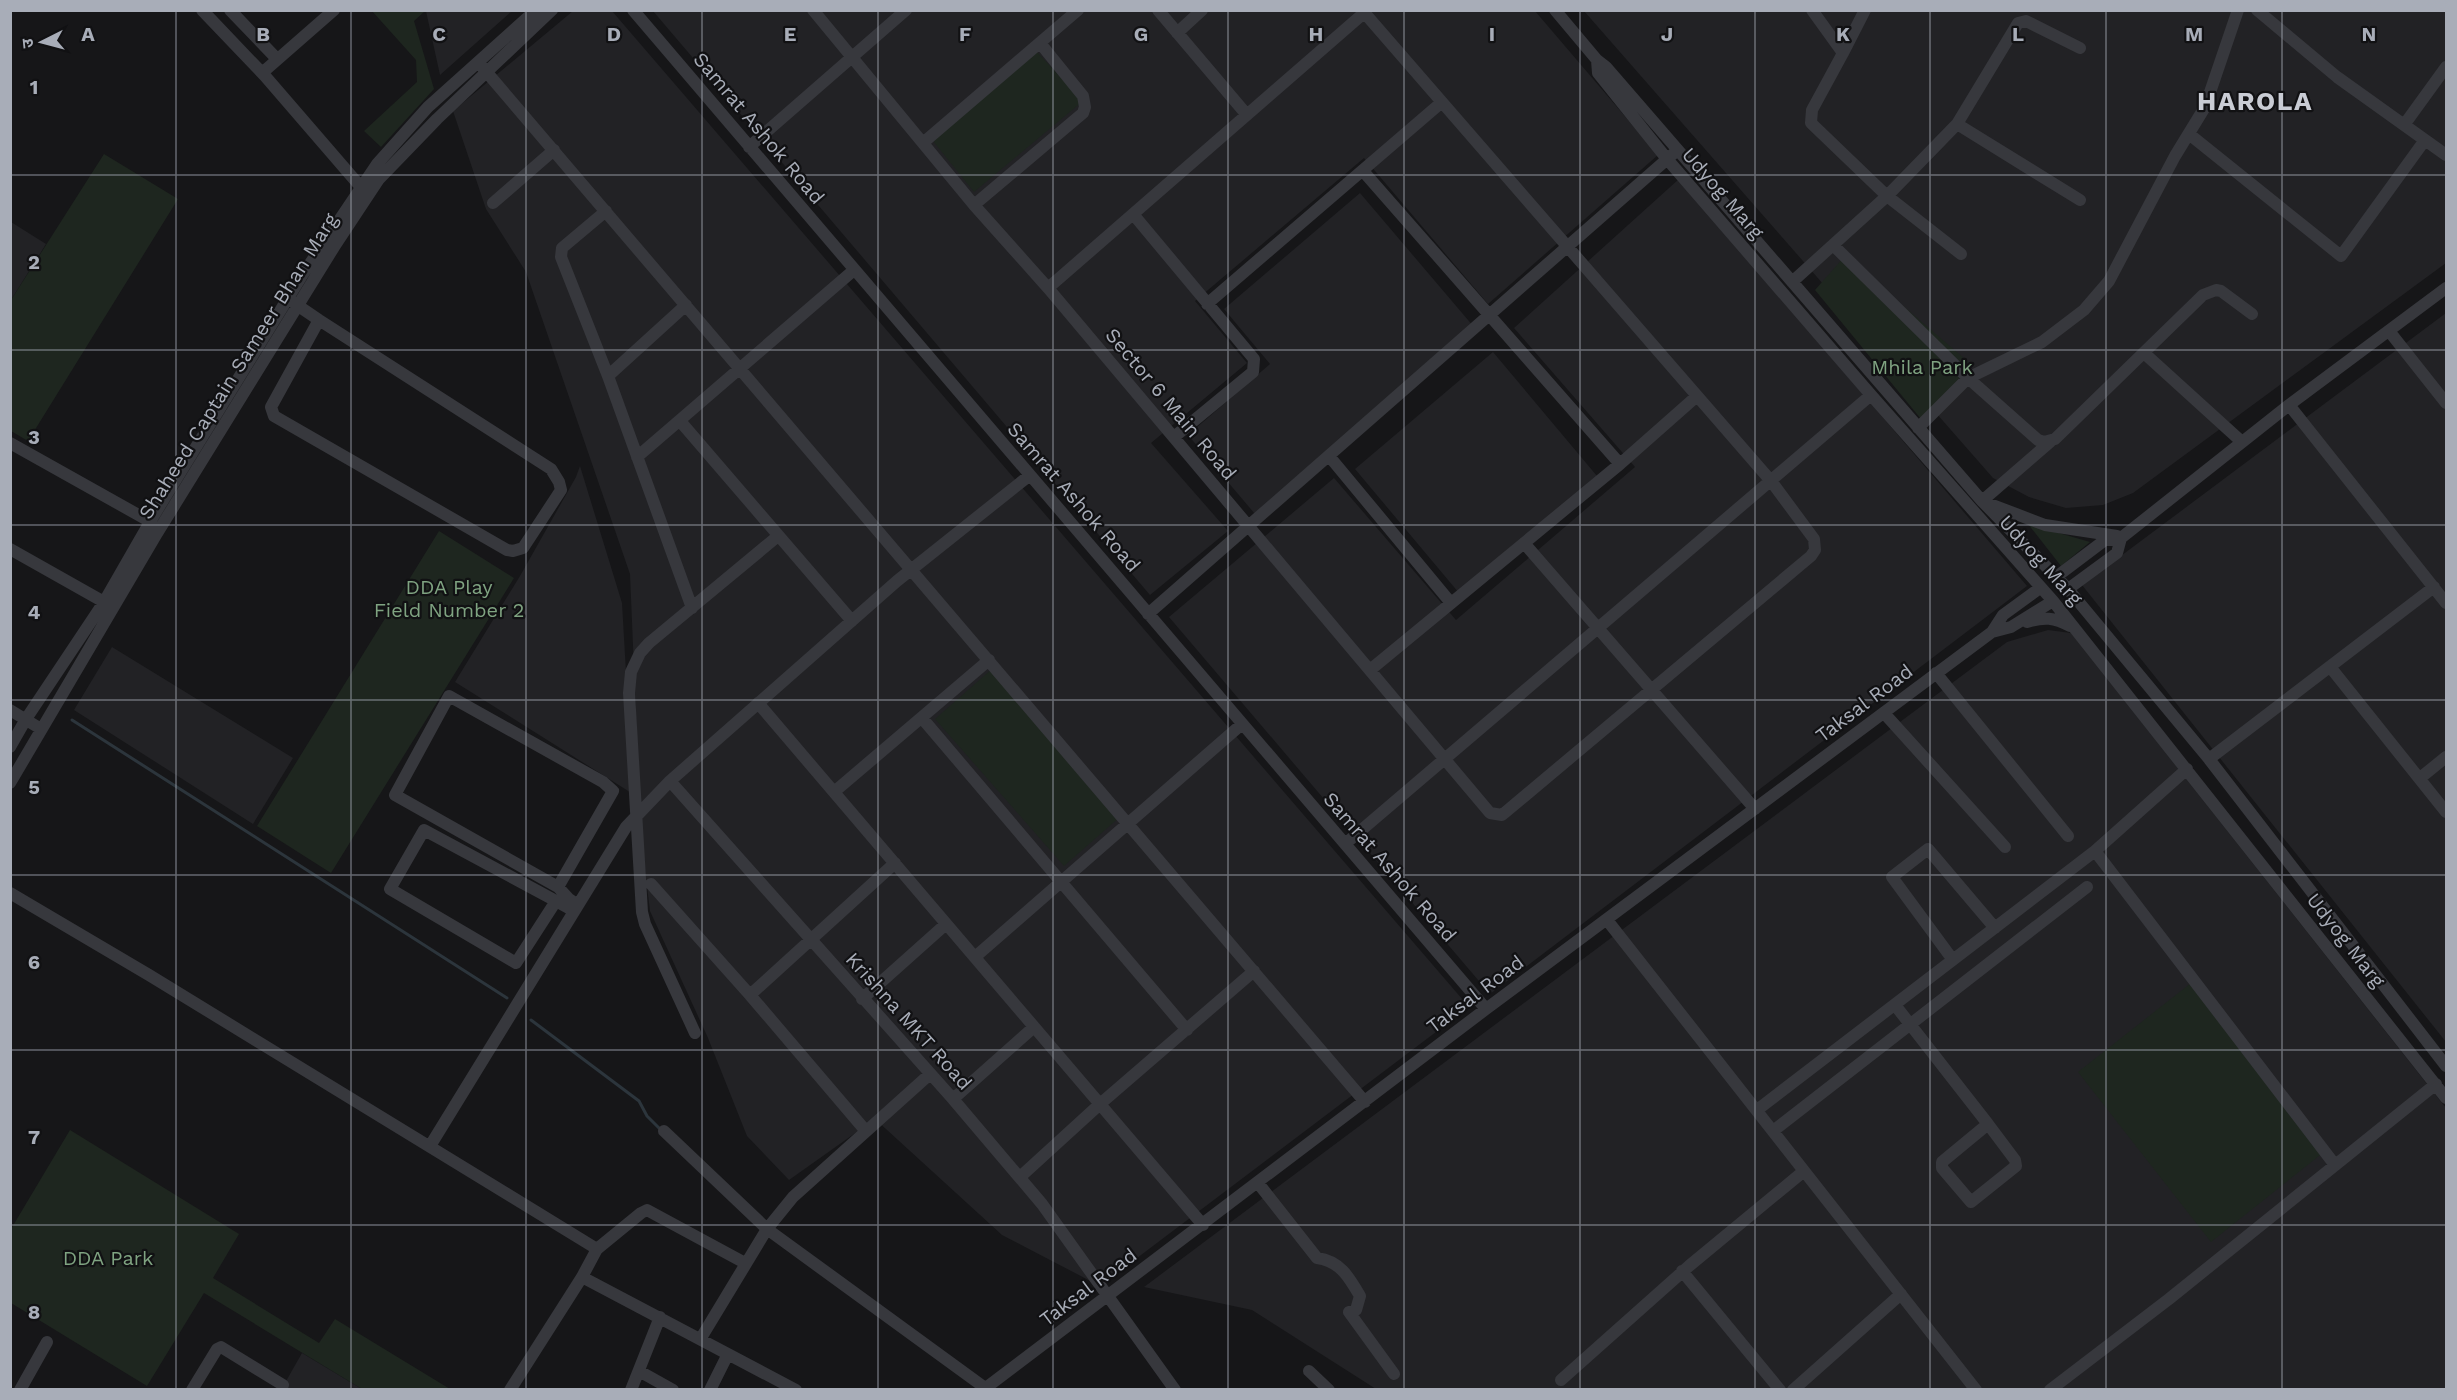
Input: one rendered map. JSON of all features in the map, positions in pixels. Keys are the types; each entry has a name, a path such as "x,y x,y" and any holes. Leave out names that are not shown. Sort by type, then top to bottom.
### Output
{"street":[{"path":"202,10 262,73 364,192"},
{"name":"Shaheed Captain Sameer Bhan Marg","path":"482,67 536,10"},
{"name":"Shaheed Captain Sameer Bhan Marg","path":"10,747 26,719 104,602 151,522 298,306 364,192 377,164 428,107 552,10"},
{"name":"Samrat Ashok Road","path":"633,10 1486,1009"},
{"name":"Sector 6 Main Road","path":"813,10 974,205 1048,288 1490,813 1502,815 1650,689"},
{"path":"749,147 906,10"},
{"path":"924,142 1078,10"},
{"path":"1158,10 1247,115"},
{"path":"1176,33 1202,10"},
{"name":"Udyog Marg","path":"1555,10 1982,501 2068,589 2210,759 2446,1066"},
{"path":"1812,10 1843,53"},
{"path":"1865,10 1812,110 1811,123 1887,196 1961,254"},
{"path":"1918,428 1968,378 2042,342 2084,310 2109,281 2205,107 2238,10"},
{"path":"2257,10 2337,76 2446,155"},
{"path":"236,12 278,59"},
{"path":"1048,288 1363,12 1771,481 1814,539 1815,550 1811,556 1650,689"},
{"path":"262,73 328,13"},
{"path":"1792,282 1887,196 1957,124 2021,21 2026,21 2080,48"},
{"path":"974,205 1083,113 1085,107 1083,96 1040,43"},
{"name":"Udyog Marg","path":"1597,60 1598,73 1667,159 2076,629 2446,1098"},
{"path":"482,67 1365,1102"},
{"path":"2404,125 2446,67"},
{"path":"1207,304 1442,102"},
{"path":"1957,124 2080,200"},
{"path":"2189,134 2341,256 2425,140"},
{"path":"493,204 554,150"},
{"path":"1148,614 1678,150"},
{"path":"1363,171 1620,464"},
{"name":"Shaheed Captain Sameer Bhan Marg","path":"10,783 287,299 364,192"},
{"path":"606,211 562,248 561,253 692,608"},
{"path":"1133,214 1254,359 1253,372 1174,437"},
{"path":"1833,245 1968,378 2038,440 2050,442"},
{"path":"638,457 854,270"},
{"path":"2056,577 2105,540 2121,538 2289,405 2446,288"},
{"path":"2121,538 2108,533 2045,525 1982,501 2050,442 2210,291 2221,291 2252,314"},
{"path":"287,299 551,469 561,490 523,548 507,550 274,416 272,408 319,320"},
{"path":"608,376 686,305"},
{"path":"2389,331 2446,403"},
{"path":"2144,353 2242,442"},
{"path":"1345,844 1871,395"},
{"path":"1370,670 1620,464 1697,396"},
{"path":"2289,405 2446,603"},
{"path":"680,421 852,621"},
{"path":"10,443 151,522"},
{"path":"1329,456 1451,603"},
{"path":"430,1146 626,826 670,781 852,621 911,570 1030,475"},
{"path":"695,1033 643,918 638,813 628,713 631,672 640,653 649,643 778,536"},
{"path":"2068,589 2116,553 2121,538"},
{"path":"1524,543 1755,809"},
{"path":"10,549 104,602"},
{"path":"2210,759 2434,587"},
{"name":"Taksal Road","path":"1992,632 2002,615 2040,588"},
{"name":"Taksal Road","path":"986,1389 1486,1009 1936,673 1992,632 2011,627 2053,601"},
{"path":"2011,627 2048,617 2058,619 2076,629"},
{"path":"834,792 988,660"},
{"path":"2331,668 2446,812"},
{"path":"1936,673 2068,836"},
{"path":"558,887 614,791 603,782 449,696 395,795 558,887 576,908"},
{"path":"758,703 1203,1225"},
{"path":"10,710 41,729"},
{"path":"1884,712 2005,847"},
{"path":"922,718 1187,1030"},
{"path":"975,957 1242,724"},
{"path":"2420,778 2446,757"},
{"path":"1757,1110 2095,851 2187,769"},
{"name":"Krishna MKT Road","path":"670,781 1020,1177 1042,1204 1175,1389"},
{"path":"556,901 516,963 390,889 424,830 556,901 576,908"},
{"path":"1953,960 1892,877 1922,853 1928,849 1995,928"},
{"path":"2095,851 2335,1165"},
{"path":"750,995 895,863"},
{"path":"651,884 750,995 865,1130"},
{"path":"1773,1131 2087,887"},
{"path":"10,893 597,1248"},
{"path":"1607,920 1976,1389"},
{"path":"862,999 946,924"},
{"path":"1020,1177 1100,1104 1254,972"},
{"path":"1895,1005 1909,1025 1988,1124 2015,1160 2016,1166 1971,1202 1942,1168 1942,1162 1988,1124"},
{"path":"953,1099 1034,1027"},
{"path":"701,1338 767,1229 793,1197 930,1074"},
{"path":"2050,1389 2169,1299 2436,1084"},
{"path":"664,1131 767,1229 986,1389"},
{"path":"1561,1380 1682,1271 1804,1171"},
{"path":"1258,1183 1317,1258 1329,1259 1346,1272 1360,1296 1356,1310 1349,1312 1394,1374"},
{"path":"510,1389 582,1276 597,1248 641,1213 647,1210 745,1263"},
{"path":"1682,1271 1780,1389"},
{"path":"582,1276 796,1389"},
{"path":"1793,1389 1901,1294"},
{"path":"631,1389 660,1317"},
{"path":"20,1389 47,1342"},
{"path":"192,1389 217,1349 221,1347 283,1385"},
{"path":"710,1389 728,1354"},
{"path":"639,1371 673,1389"},
{"path":"1309,1371 1329,1389"}],"shaded area":[{"path":"426,10 512,11 440,75"},
{"path":"573,11 612,11 1469,1007 1100,1286 1002,1235 875,1119 789,1180 747,1136 708,1038 650,911 641,837 630,574 526,272 486,209 453,111"},
{"path":"653,11 1535,11 1658,155 1488,304 1364,158 1195,301 1247,363 1151,443 1228,531 1150,595"},
{"path":"1584,11 2446,11 2446,263 2133,493 2103,505 2066,508 2029,497 1993,478"},
{"path":"1679,179 2027,586 1490,994 1169,617 1334,478 1456,620 1635,467 1514,328"},
{"path":"1360,193 1474,327 1255,514 1188,435 1270,364 1224,309"},
{"path":"11,222 46,244 11,300"},
{"path":"2446,313 2446,1042 2082,585"},
{"path":"1493,352 1597,476 1459,593 1355,469"},
{"path":"580,466 622,603 633,794 455,682 520,576"},
{"path":"2048,630 2071,633 2446,1108 2446,1389 1376,1389 1252,1310 1144,1287 2007,642"},
{"path":"112,647 293,758 253,824 74,710"},
{"path":"302,1353 362,1389 281,1390"}],"green space":[{"path":"372,11 425,11 414,21 434,89 381,147 364,131 417,82 416,60"},
{"path":"1037,52 1083,101 974,192 933,141"},
{"path":"104,154 178,199 28,441 11,431 11,300"},
{"name":"Mhila Park","path":"1845,256 1972,365 1921,419 1815,290"},
{"path":"2028,524 2090,542 2061,566"},
{"name":"DDA Play Field Number 2","path":"439,531 514,578 331,873 257,826"},
{"path":"993,668 1121,816 1064,866 935,719"},
{"path":"2191,983 2324,1152 2211,1242 2078,1072"},
{"name":"DDA Park","path":"70,1130 239,1234 213,1278 319,1343 335,1319 450,1389 362,1389 204,1293 147,1386 11,1303 11,1229"}],"waterway":[{"path":"72,720 507,998"},
{"path":"531,1020 639,1101 647,1116 661,1130"}],"district":[{"name":"HAROLA","path":"2255,101"}]}
